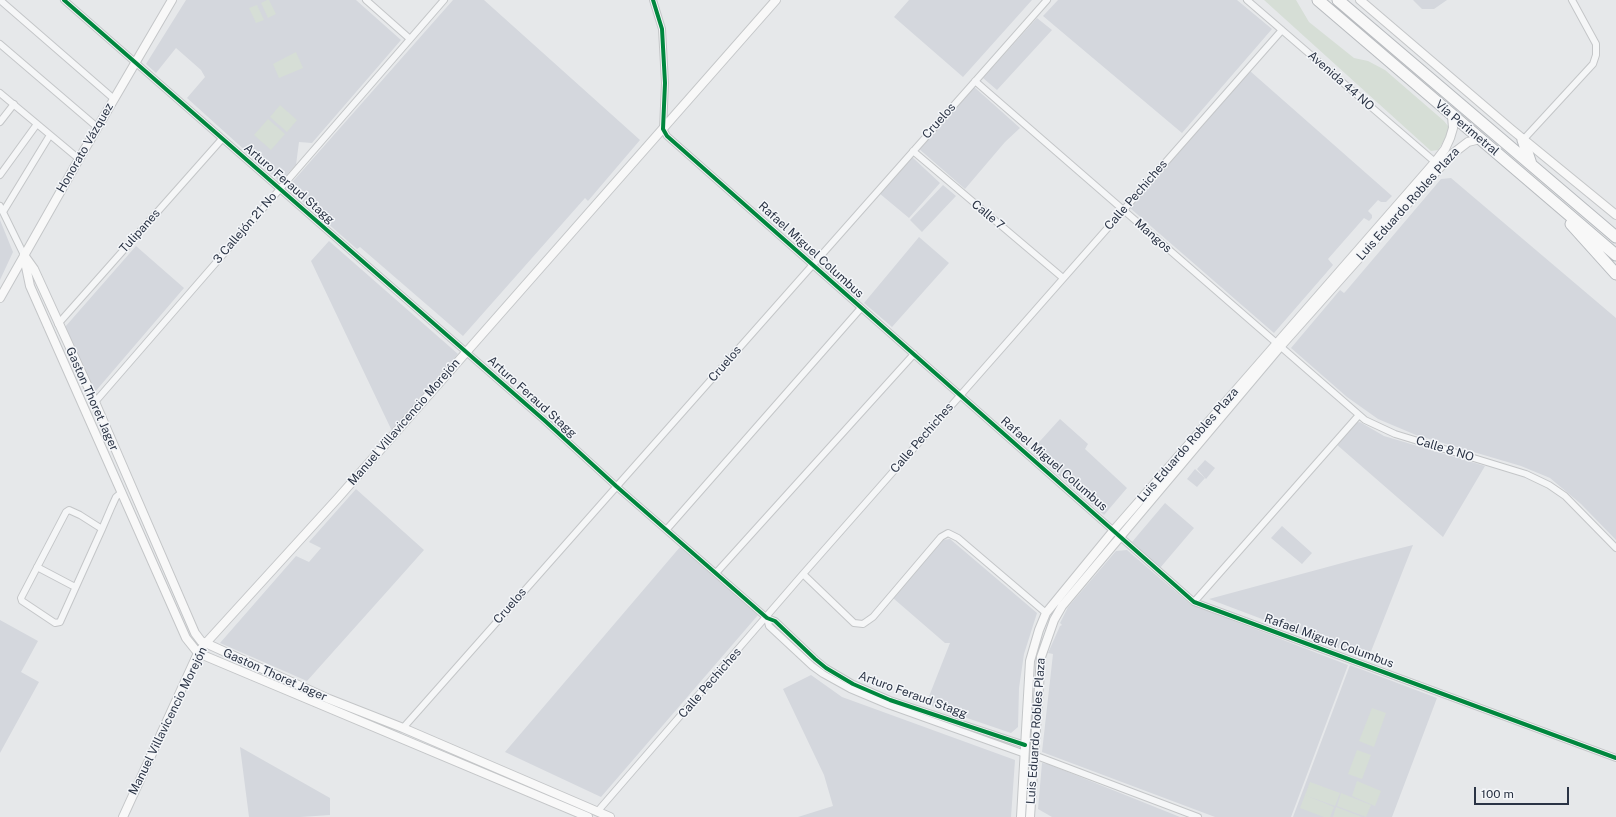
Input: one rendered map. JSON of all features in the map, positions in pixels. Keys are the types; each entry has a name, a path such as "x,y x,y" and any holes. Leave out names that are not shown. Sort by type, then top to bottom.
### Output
{"highway":[{"name":"Vía Perimetral","path":"1318,0 1616,255"},
{"name":"Vía Perimetral","path":"1338,0 1616,237"},
{"path":"1523,140 1530,164"},
{"path":"1540,190 1616,274"}],"street":[{"path":"0,0 114,99"},
{"name":"Arturo Feraud Stagg","path":"64,0 544,420 616,486 767,618 775,620 826,668 853,684 890,700 1025,745"},
{"name":"Honorato Vázquez","path":"0,298 97,127 172,0"},
{"path":"366,0 410,39"},
{"name":"3 Callejón 21 No","path":"94,402 444,0"},
{"path":"653,0 662,29 666,83 663,129"},
{"name":"Manuel Villavicencio Morejón","path":"123,817 198,653 205,644 338,498 776,0"},
{"name":"Cruelos","path":"403,728 1046,0"},
{"name":"Avenida 44 NO","path":"1247,0 1435,162"},
{"path":"1360,0 1523,140 1616,215"},
{"path":"1523,140 1593,64 1596,55 1596,44 1572,0"},
{"name":"Calle Pechiches","path":"598,812 767,618 803,574 1282,30"},
{"path":"0,44 97,127"},
{"name":"Mangos","path":"975,81 1278,345"},
{"path":"0,92 79,159"},
{"path":"0,122 14,104"},
{"name":"Luis Eduardo Robles Plaza","path":"1030,817 1041,657 1054,620 1062,606 1278,345 1435,162 1445,149 1450,138 1453,128 1452,116"},
{"path":"0,175 37,124"},
{"name":"Rafael Miguel Columbus","path":"663,129 667,136 1194,602 1616,758"},
{"path":"1,209 50,135"},
{"name":"Tulipanes","path":"58,324 222,139"},
{"name":"Luis Eduardo Robles Plaza","path":"1021,817 1030,661 1039,630 1046,613 1114,530 1278,345 1451,154 1468,142 1480,139"},
{"name":"Calle 7","path":"912,151 1063,278"},
{"name":"Gaston Thoret Jager","path":"1,209 24,255 34,269 94,402 195,634 205,644 329,699 403,728 610,817"},
{"name":"Gaston Thoret Jager","path":"24,255 30,286 186,638 198,653 588,817"},
{"path":"667,529 861,308"},
{"name":"Calle 8 NO","path":"1278,345 1365,420 1395,434 1526,474 1549,485 1565,496 1616,548"},
{"path":"716,573 914,354"},
{"path":"1194,602 1359,415"},
{"path":"102,529 80,515 68,510 21,599 55,623 60,622 75,587 102,529 116,497 122,492"},
{"path":"803,574 854,623 863,624 874,617 941,537 948,533 958,538 1046,613"},
{"path":"37,567 75,587"},
{"name":"Arturo Feraud Stagg","path":"767,618 770,626 812,666 845,686 888,705 1025,754"},
{"path":"1034,755 1198,817"}],"shaded area":[{"path":"186,0 356,0 401,40 312,143 299,142 296,165 280,182 187,98 205,77 201,70 176,48 156,73 146,64"},
{"path":"269,0 276,14 268,18 261,3"},
{"path":"453,0 484,0 640,140 588,201 585,198 463,336 360,247 357,249 287,188"},
{"path":"909,0 1032,0 963,77 894,17"},
{"path":"1058,0 1237,0 1272,29 1182,133 1043,16"},
{"path":"1264,0 1296,0 1309,22 1354,58 1368,61 1385,70 1448,126 1447,136 1438,150 1431,151"},
{"path":"1413,0 1447,0 1434,9 1422,9"},
{"path":"257,5 264,20 256,23 249,8"},
{"path":"1037,18 1052,30 997,90 983,78"},
{"path":"296,52 303,68 279,78 273,64"},
{"path":"1250,71 1392,196 1386,202 1381,202 1378,200 1368,211 1372,215 1372,218 1369,221 1364,218 1328,259 1333,265 1274,333 1130,208"},
{"path":"973,86 1020,128 1005,142 965,189 918,148"},
{"path":"280,105 297,120 287,132 270,117"},
{"path":"268,119 285,134 271,150 254,135"},
{"path":"911,156 940,183 909,218 879,193"},
{"path":"1451,178 1616,318 1616,540 1581,504 1550,478 1521,466 1416,435 1378,419 1347,397 1291,348 1340,290 1344,293 1346,291 1441,179"},
{"path":"943,185 956,196 922,232 910,220"},
{"path":"0,220 13,252 0,280"},
{"path":"919,237 949,263 892,327 864,303"},
{"path":"329,241 458,354 392,431 311,261"},
{"path":"136,246 184,288 94,393 65,327"},
{"path":"1060,419 1088,444 1085,449 1127,488 1104,515 1031,451"},
{"path":"1360,422 1384,436 1485,466 1443,537 1336,444 1354,423"},
{"path":"1205,460 1215,468 1206,479 1197,469"},
{"path":"1195,469 1205,478 1197,487 1187,479"},
{"path":"356,489 424,550 307,681 220,643 296,556 309,562 321,548 309,542"},
{"path":"1165,503 1194,528 1160,568 1132,542"},
{"path":"1282,526 1312,553 1302,564 1271,538"},
{"path":"950,539 1037,613 1024,654 1019,688 1018,727 1011,733 926,704 950,643 945,643 893,598 943,540"},
{"path":"1413,545 1368,659 1209,599 1357,559"},
{"path":"680,547 758,615 601,797 505,752"},
{"path":"1127,550 1190,604 1348,665 1291,817 1215,817 1042,752 1053,654 1048,653 1060,626 1062,625 1060,623 1068,607 1116,551"},
{"path":"0,620 38,641 21,672 39,682 0,753"},
{"path":"1350,665 1437,698 1392,817 1293,817"},
{"path":"811,675 842,697 1015,760 1011,817 798,817 833,806 824,775 783,689"},
{"path":"1372,708 1386,713 1374,747 1359,741"},
{"path":"240,747 330,798 330,815 301,817 249,817"},
{"path":"1357,750 1371,755 1362,779 1348,774"},
{"path":"1042,763 1048,764 1180,817 1052,817 1038,809"},
{"path":"1357,781 1381,791 1375,806 1352,796"},
{"path":"1310,782 1340,793 1335,806 1305,795"},
{"path":"1341,793 1371,805 1366,817 1337,806"},
{"path":"1305,795 1334,807 1330,817 1324,817 1300,808"},
{"path":"1336,807 1362,817 1333,817"}],"cycle path":[{"path":"64,0 544,420 616,486 767,618 775,621 826,668 853,684 890,700 1025,745"},
{"path":"653,0 662,29 665,83 663,129 667,136 1194,602 1616,758"}]}
